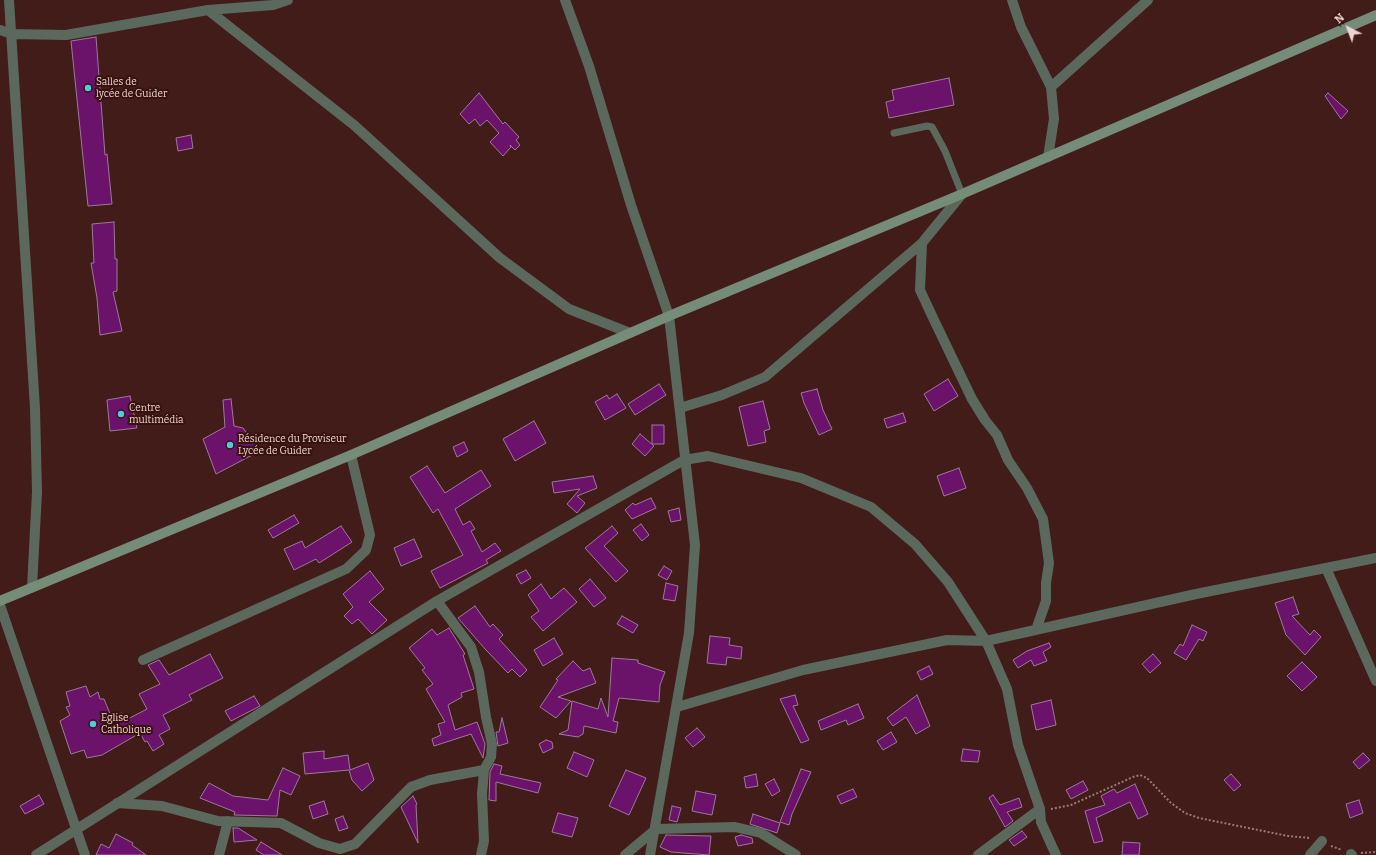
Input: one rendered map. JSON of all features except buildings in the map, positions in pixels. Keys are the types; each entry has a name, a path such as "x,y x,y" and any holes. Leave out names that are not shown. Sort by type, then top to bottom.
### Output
{"main road":[{"path":"0,601 351,455 669,316 962,194 1376,14"}],"street":[{"path":"9,0 35,408 37,492 32,588"},
{"path":"0,30 12,34 66,35 208,10 273,5 288,0"},
{"path":"565,0 589,66 631,205 669,316 680,408 684,460 695,545 689,633 656,829 650,855"},
{"path":"1012,0 1021,27 1052,88 1054,119 1048,157"},
{"path":"1052,88 1148,0"},
{"path":"208,10 354,125 500,258 569,309 630,333"},
{"path":"680,408 722,395 765,377 922,243 962,194"},
{"path":"922,243 920,290 972,399 985,420 997,435 1008,460 1027,488 1043,519 1049,563 1046,583 1046,601 1036,630"},
{"path":"143,660 346,569 366,550 370,535 351,455"},
{"path":"36,855 437,601 684,460 708,456 802,478 871,507 915,544 948,582 986,641 1007,689 1018,745 1040,809 1041,822 1056,855"},
{"path":"677,706 803,670 947,640 986,641 1196,594 1376,558"},
{"path":"1326,568 1376,681"},
{"path":"437,601 471,647 479,672 492,744 491,757 484,770 482,794 484,841 481,855"},
{"path":"0,605 85,855"},
{"path":"117,803 162,806 218,821 281,823 319,843 340,849 346,849 355,844 411,788 430,780 484,770"},
{"path":"978,855 1040,809"},
{"path":"219,855 228,821"},
{"path":"625,855 656,829 735,827 761,832 796,855"},
{"path":"1310,855 1322,841"}],"lane":[{"path":"894,133 932,127 945,151 962,194"}],"path":[{"path":"1040,809 1055,809 1070,805 1133,776 1140,775 1147,778 1171,803 1185,813 1199,818 1288,836 1304,837 1322,841 1351,854 1376,852"}],"place":[{"name":"Salles de lycée de Guider","path":"88,88"},
{"name":"Centre multimédia","path":"121,414"},
{"name":"Résidence du Proviseur Lycée de Guider","path":"230,445"},
{"name":"Eglise Catholique","path":"93,724"}]}
